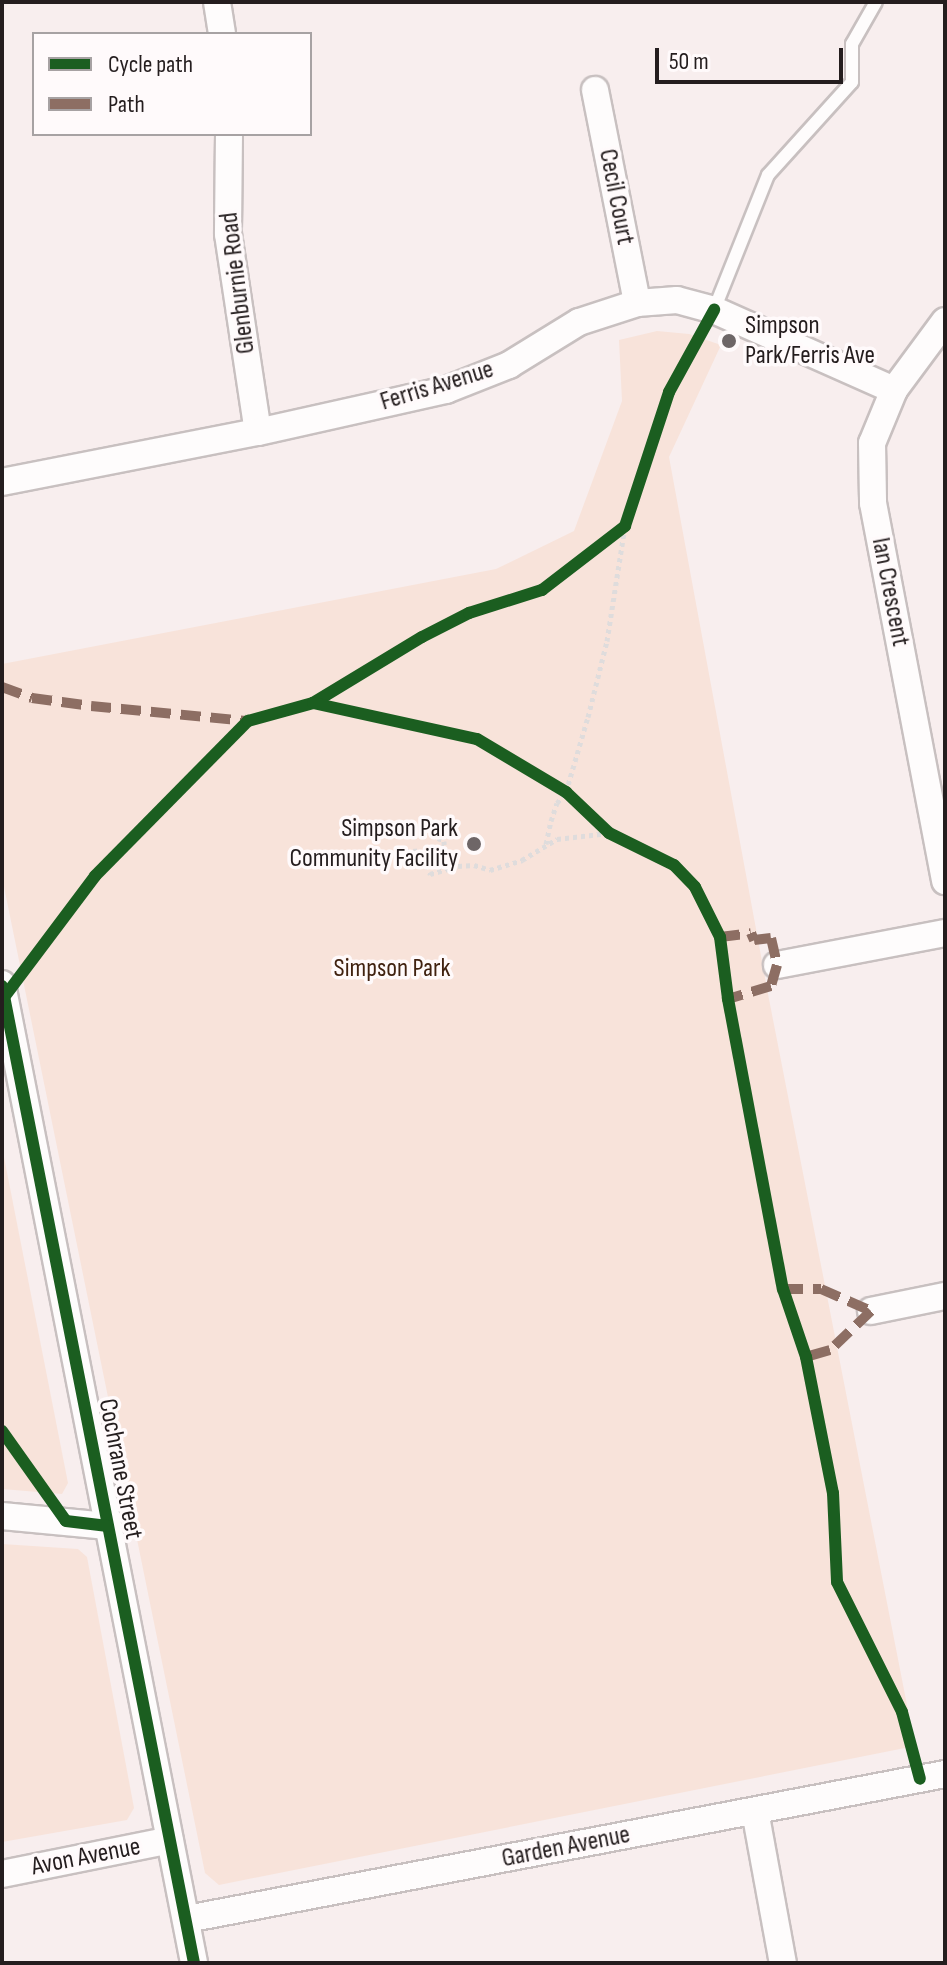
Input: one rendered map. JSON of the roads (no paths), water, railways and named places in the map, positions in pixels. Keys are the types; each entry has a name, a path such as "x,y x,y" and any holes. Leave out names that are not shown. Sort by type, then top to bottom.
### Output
{"street":[{"path":"217,2 222,32"},
{"name":"Cecil Court","path":"595,90 637,303"},
{"name":"Glenburnie Road","path":"229,136 228,234 258,432"},
{"name":"Ferris Avenue","path":"2,482 258,432 446,390 509,365 579,322 637,303 677,300 714,310 894,390"},
{"name":"Ian Crescent","path":"945,321 894,390 872,443 873,503 945,881"},
{"path":"777,965 945,933"},
{"name":"Cochrane Street","path":"2,984 194,1963"},
{"path":"871,1311 945,1296"},
{"path":"2,1516 108,1526"},
{"name":"Garden Avenue","path":"187,1919 945,1774"},
{"path":"755,1811 783,1963"},
{"name":"Avon Avenue","path":"2,1874 170,1840"}],"lane":[{"path":"714,310 768,175 852,82 852,44 876,2"}],"place":[{"name":"Simpson Park/Ferris Ave","path":"729,341"},
{"name":"Simpson Park Community Facility","path":"474,844"}],"park label":[{"name":"Simpson Park","path":"392,969"}]}
